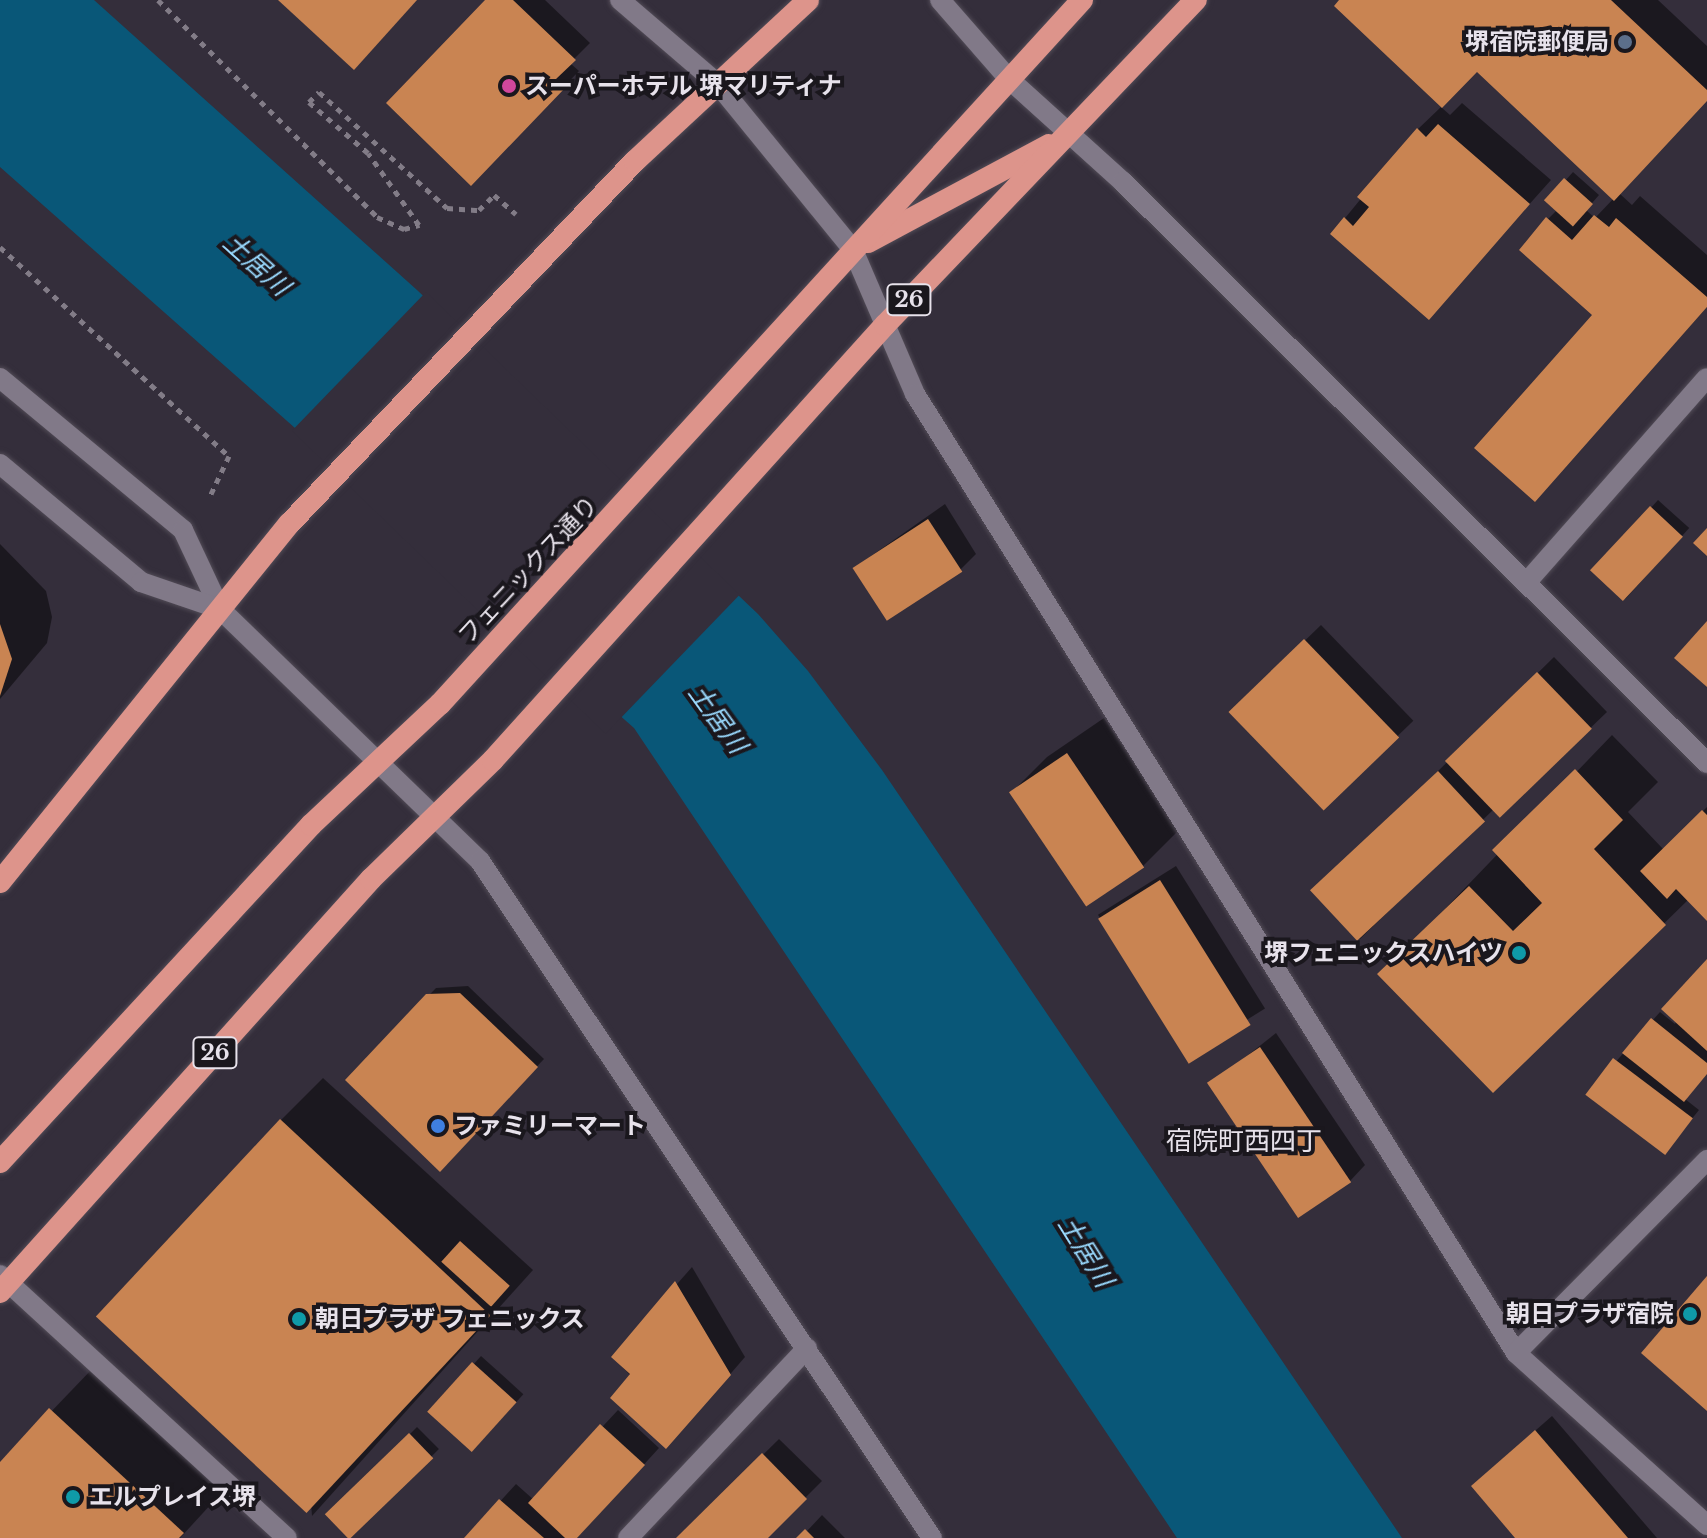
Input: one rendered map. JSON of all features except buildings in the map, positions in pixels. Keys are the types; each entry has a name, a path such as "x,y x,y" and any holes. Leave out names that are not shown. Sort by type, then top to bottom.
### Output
{"highway":[{"path":"0,882 290,523 521,278 717,83 808,0"},
{"name":"フェニックス通り","path":"0,1162 311,825 440,704 1082,0"},
{"name":"26","path":"3,1283 371,879 435,820 493,760 885,325 1196,0"},
{"name":"26","path":"853,250 1068,135"}],"street":[{"path":"620,0 717,83 853,250 915,394 1516,1353 1707,1525"},
{"path":"940,0 1009,79 1123,182 1707,763"},
{"path":"0,378 183,530 220,609 480,861 932,1538"},
{"path":"1526,583 1707,378"},
{"path":"0,464 141,582 220,609"},
{"path":"1516,1353 1707,1160"},
{"path":"3,1283 287,1538"},
{"path":"628,1538 807,1348"}],"path":[{"path":"158,0 377,217 404,229 419,225 368,153 309,102 319,92 447,208 479,210 494,195 516,214"},
{"path":"0,247 229,456 209,497"}],"water":[{"name":"土居川","path":"0,0 94,0 417,290 758,614 808,671 882,770 1402,1538 1177,1538 634,728 0,167"}],"pier":[{"path":"426,292 740,595 606,734 292,431"}],"place":[{"name":"堺宿院郵便局","path":"1625,42"},
{"name":"スーパーホテル 堺マリティナ","path":"509,86"},
{"name":"堺フェニックスハイツ","path":"1519,953"},
{"name":"ファミリーマート","path":"438,1126"},
{"name":"朝日プラザ宿院","path":"1690,1314"},
{"name":"朝日プラザ フェニックス","path":"299,1319"},
{"name":"エルプレイス堺","path":"73,1497"}],"district":[{"name":"宿院町西四丁","path":"1244,1142"}]}
